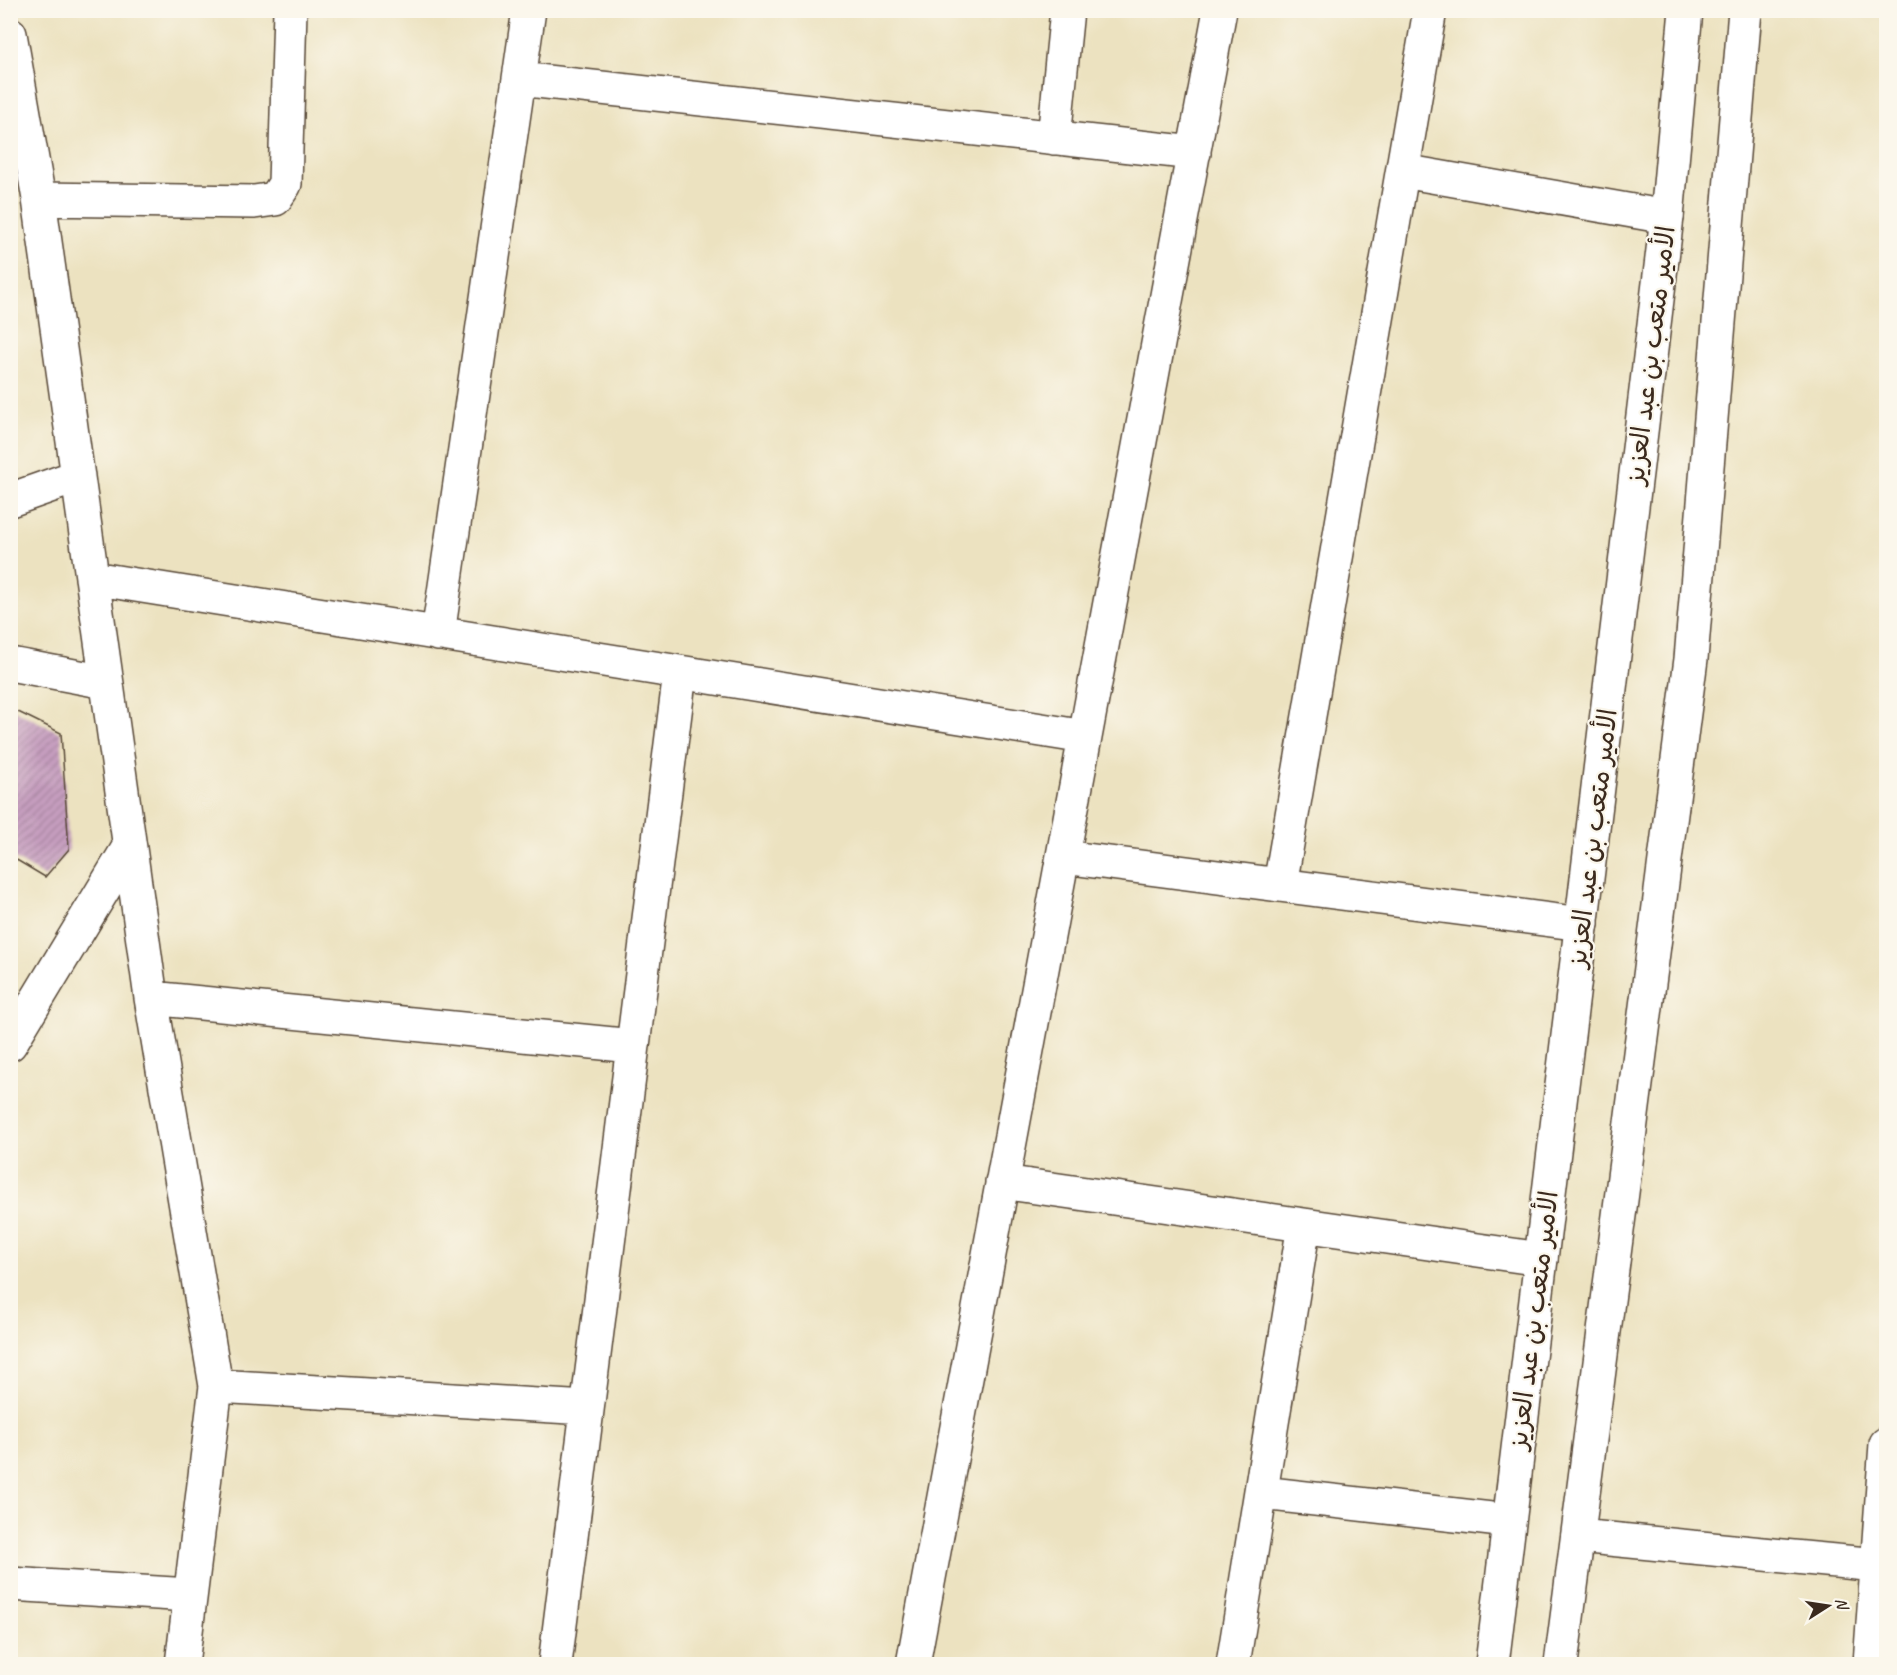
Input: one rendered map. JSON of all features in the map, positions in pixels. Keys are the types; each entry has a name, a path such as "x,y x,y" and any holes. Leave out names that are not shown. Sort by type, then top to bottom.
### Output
{"street":[{"path":"39,199 254,202 275,199 285,184 290,10"},
{"path":"438,634 529,10"},
{"path":"1054,138 1067,10"},
{"path":"913,1665 1220,10"},
{"path":"1280,885 1430,10"},
{"name":"الأمير متعب بن عبد العزيز","path":"1491,1665 1667,218 1686,10"},
{"path":"1561,1665 1691,659 1744,10"},
{"path":"10,34 39,199 151,998 216,1386 182,1665"},
{"path":"519,79 1194,153"},
{"path":"1403,171 1667,218"},
{"path":"10,500 78,476"},
{"path":"92,578 1085,737"},
{"path":"10,664 106,682"},
{"path":"555,1665 680,673"},
{"path":"10,1044 129,847"},
{"path":"1063,857 1582,924"},
{"path":"151,998 633,1046"},
{"path":"1002,1182 1541,1259"},
{"path":"1233,1665 1304,1225"},
{"path":"216,1386 587,1408"},
{"path":"1870,1665 1887,1444"},
{"path":"1261,1493 1509,1521"},
{"path":"1578,1536 1877,1565"},
{"path":"10,1584 190,1595"}],"building":[{"path":"10,708 61,733 69,849 45,877 10,856"}]}
